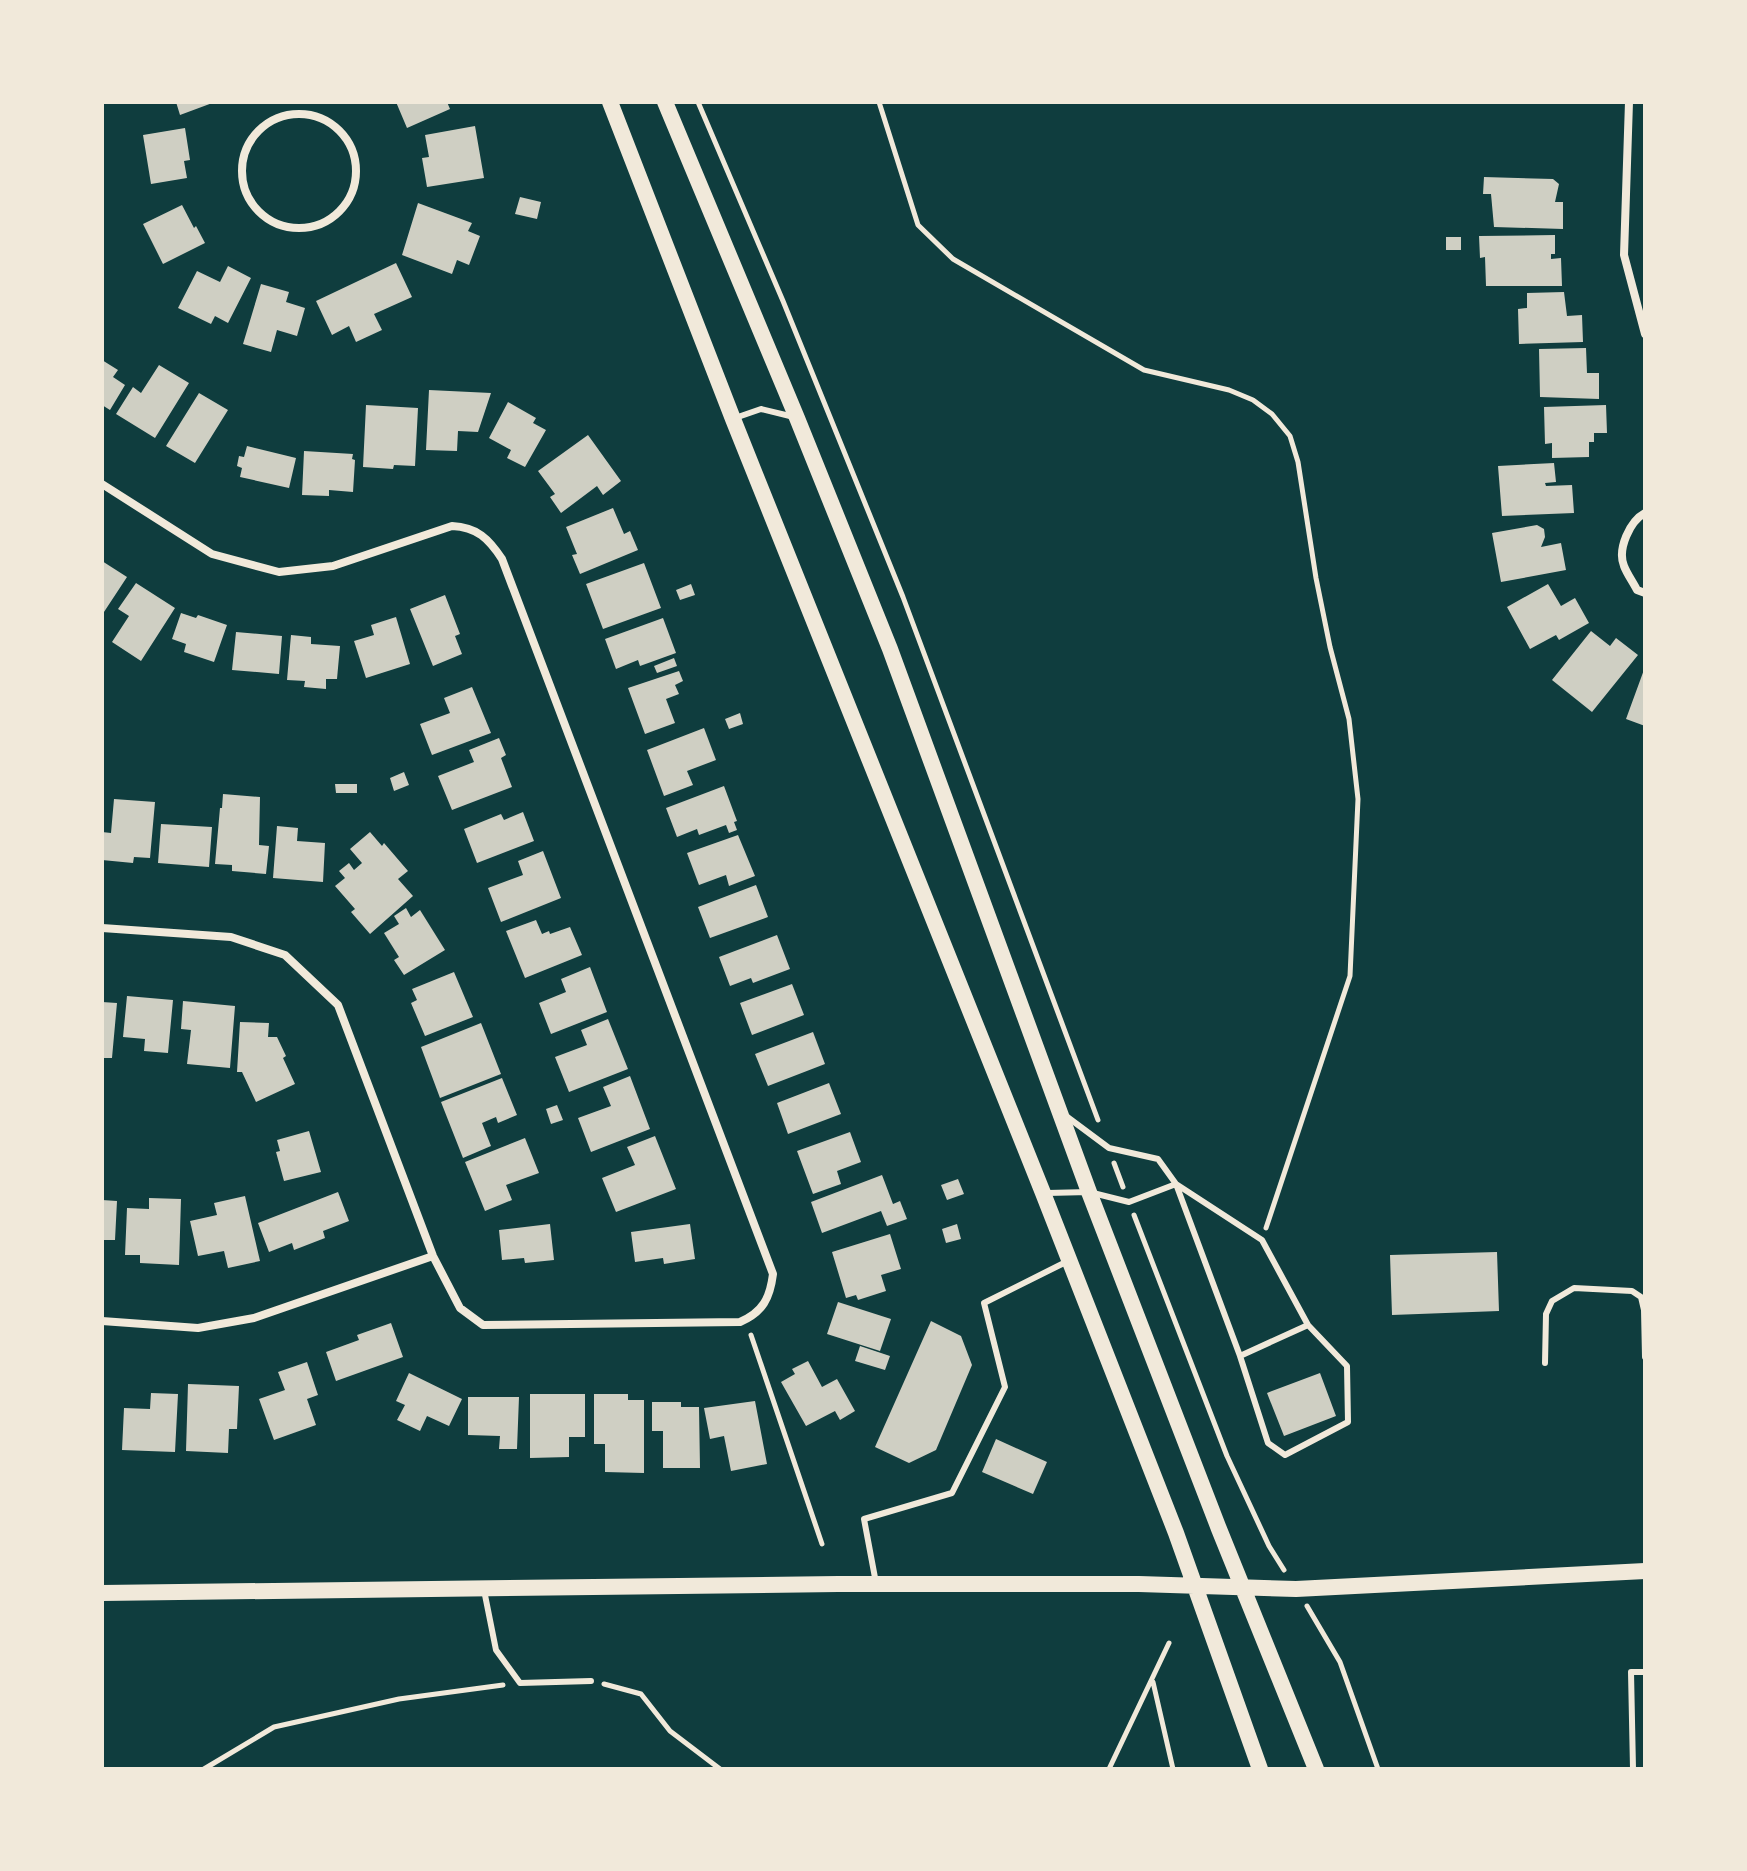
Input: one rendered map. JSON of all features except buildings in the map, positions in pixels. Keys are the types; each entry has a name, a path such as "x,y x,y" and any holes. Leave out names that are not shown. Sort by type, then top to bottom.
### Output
{"main road":[{"path":"610,102 1176,1533 1260,1769"},
{"path":"665,102 890,649 1089,1192 1219,1529 1316,1769"},
{"path":"102,1593 483,1586 877,1584 1296,1589 1645,1571"}],"street":[{"path":"298,102 299,114"},
{"path":"1629,102 1624,255 1645,334"},
{"path":"299,114 323,119 339,130 352,148 356,167 355,186 346,204 317,226 301,229 281,226 266,218 251,204 244,186 242,167 247,146 259,130 280,117 299,114"},
{"path":"102,484 212,554 279,572 333,566 452,526 466,527 491,541 502,559 773,1274 771,1292 763,1307 740,1322 483,1325 460,1308 433,1256 338,1005 285,955 231,937 102,928"},
{"path":"1645,513 1635,518 1626,540 1622,563 1637,590 1645,593"},
{"path":"102,1321 198,1328 254,1318 433,1256"}],"lane":[{"path":"733,419 761,409 797,418"},
{"path":"1061,1112 1109,1148 1158,1159 1176,1184 1240,1356 1268,1443 1285,1455 1348,1422 1347,1366 1308,1325 1262,1240 1176,1184"},
{"path":"1043,1193 1089,1192 1129,1202 1176,1184"},
{"path":"877,1584 864,1519 952,1493 1005,1387 984,1303 1068,1261"},
{"path":"1545,1363 1546,1314 1552,1301 1574,1288 1632,1291 1641,1297 1645,1357"},
{"path":"1240,1356 1308,1325"},
{"path":"483,1586 496,1650 520,1683 591,1681"},
{"path":"1633,1769 1631,1672 1645,1672"}],"path":[{"path":"698,102 903,597 1100,1126"},
{"path":"879,102 918,225 953,259 1144,370 1229,390 1253,400 1272,414 1290,436 1298,462 1327,633 1349,719 1358,799 1350,976 1262,1240"},
{"path":"1113,1159 1121,1181"},
{"path":"1136,1221 1227,1456 1269,1546"},
{"path":"751,1335 822,1544"},
{"path":"1325,1635 1340,1662 1378,1769"},
{"path":"1109,1769 1169,1643"},
{"path":"591,1681 641,1694 670,1731 720,1769"},
{"path":"1152,1681 1173,1769"},
{"path":"204,1769 274,1727 399,1699 520,1683"}]}
